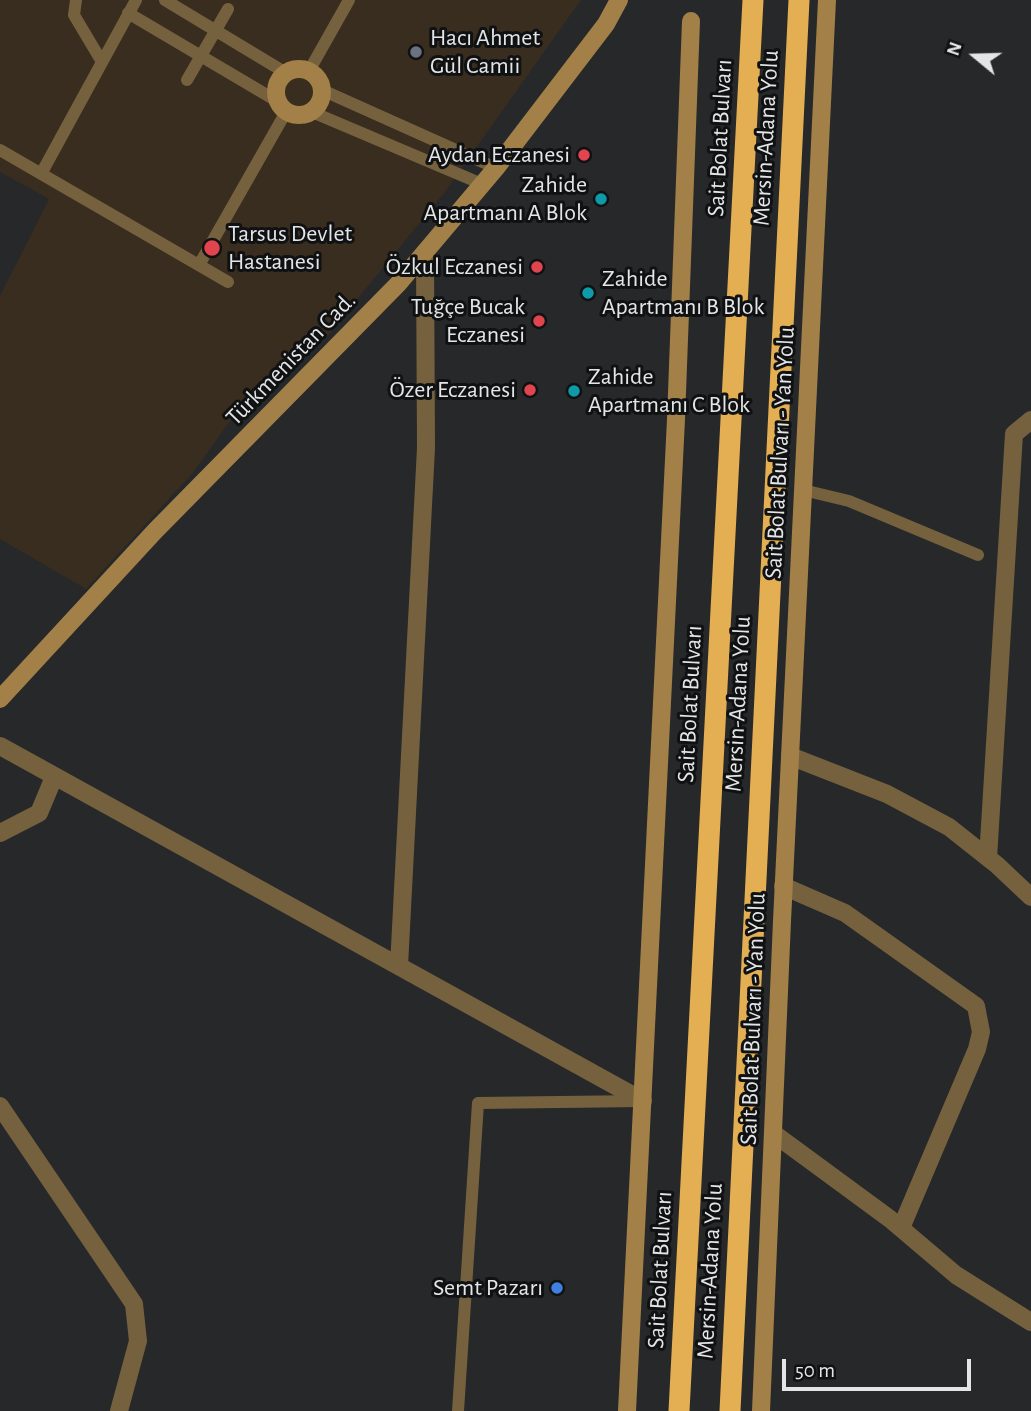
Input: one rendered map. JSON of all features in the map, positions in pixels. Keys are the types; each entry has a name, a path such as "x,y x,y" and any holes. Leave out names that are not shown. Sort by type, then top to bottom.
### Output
{"highway":[{"name":"Sait Bolat Bulvarı","path":"679,1411 753,0"},
{"name":"Mersin-Adana Yolu","path":"730,1411 799,0"}],"street":[{"name":"Türkmenistan Cad.","path":"0,699 155,531 398,284 496,168 606,24 619,0"},
{"name":"Sait Bolat Bulvarı - Yan Yolu","path":"761,1411 783,886 827,0"},
{"path":"627,1411 678,392 691,21"},
{"path":"301,69 309,71 316,76 323,90 322,99 312,112 299,116 282,106 276,86 286,73 301,69"},
{"path":"399,966 426,448 425,252"},
{"path":"988,858 1014,434 1031,420"},
{"path":"0,746 643,1101"},
{"path":"790,756 887,794 949,827 1031,897"},
{"path":"0,833 38,813 54,776"},
{"path":"783,886 845,913 976,1006 981,1032 977,1049 901,1228"},
{"path":"0,1106 134,1304 138,1340 119,1411"},
{"path":"773,1133 901,1228 957,1275 1031,1322"}],"lane":[{"path":"76,0 74,15 102,62"},
{"path":"41,174 136,0"},
{"path":"164,0 286,73"},
{"path":"309,71 349,0"},
{"path":"187,80 228,9"},
{"path":"128,13 202,55 282,106 198,265"},
{"path":"323,90 496,168"},
{"path":"312,112 482,184"},
{"path":"0,149 228,282"},
{"path":"803,490 849,501 978,555"},
{"path":"458,1411 478,1103 643,1101"}],"shaded area":[{"name":"Tarsus Devlet Hastanesi","path":"0,0 581,0 444,193 324,340 291,355 255,386 192,474 86,589 0,539 0,296 49,199 0,172"}],"place":[{"name":"Hacı Ahmet Gül Camii","path":"416,52"},
{"name":"Aydan Eczanesi","path":"584,155"},
{"name":"Zahide Apartmanı A Blok","path":"601,199"},
{"name":"Tarsus Devlet Hastanesi","path":"212,248"},
{"name":"Özkul Eczanesi","path":"537,267"},
{"name":"Zahide Apartmanı B Blok","path":"588,293"},
{"name":"Tuğçe Bucak Eczanesi","path":"539,321"},
{"name":"Özer Eczanesi","path":"530,390"},
{"name":"Zahide Apartmanı C Blok","path":"574,391"},
{"name":"Semt Pazarı","path":"557,1288"}]}
